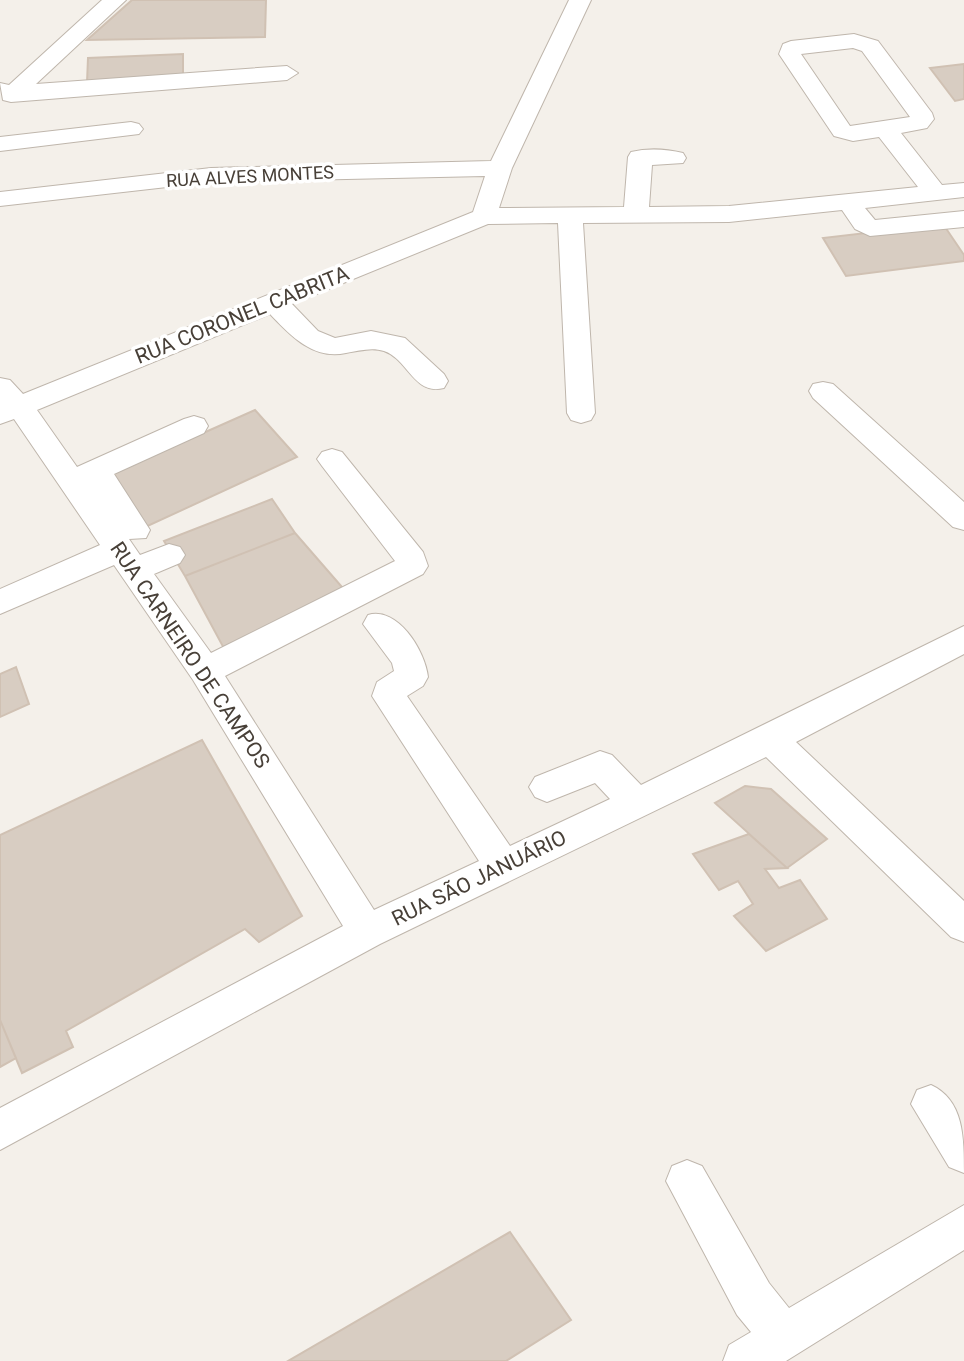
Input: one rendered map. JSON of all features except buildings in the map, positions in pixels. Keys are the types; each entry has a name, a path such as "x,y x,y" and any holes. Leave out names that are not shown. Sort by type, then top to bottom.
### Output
{"street":[{"path":"5,96 116,0"},
{"path":"580,0 500,167 484,216 729,214 964,190"},
{"path":"854,41 870,46 922,119 911,125 886,129 853,134 842,131 790,54 791,49 854,41"},
{"path":"5,96 287,73"},
{"path":"86,94 88,135"},
{"path":"0,144 131,129"},
{"path":"886,129 935,193"},
{"path":"636,216 640,156 674,158"},
{"name":"RUA ALVES MONTES","path":"0,198 211,175 500,167"},
{"path":"849,202 863,224 870,228 964,219"},
{"name":"RUA CORONEL CABRITA","path":"6,402 274,302 484,216"},
{"path":"570,216 581,414"},
{"path":"274,302 308,337 333,347 371,340 395,344 434,381"},
{"path":"823,391 964,519"},
{"name":"RUA CARNEIRO DE CAMPOS","path":"6,402 84,476 106,508 367,932"},
{"path":"84,476 194,426"},
{"path":"205,671 412,566 412,560 331,459"},
{"path":"0,602 130,550 169,555"},
{"path":"379,624 408,661 412,673 411,677 389,691 389,696 503,866"},
{"name":"RUA SÃO JANUÁRIO","path":"0,1130 367,932 770,739 964,639"},
{"path":"770,739 964,925"},
{"path":"547,788 600,765 636,803"},
{"path":"931,1104 964,1153"},
{"path":"687,1181 753,1298 784,1336"},
{"path":"744,1361 964,1226"}]}
